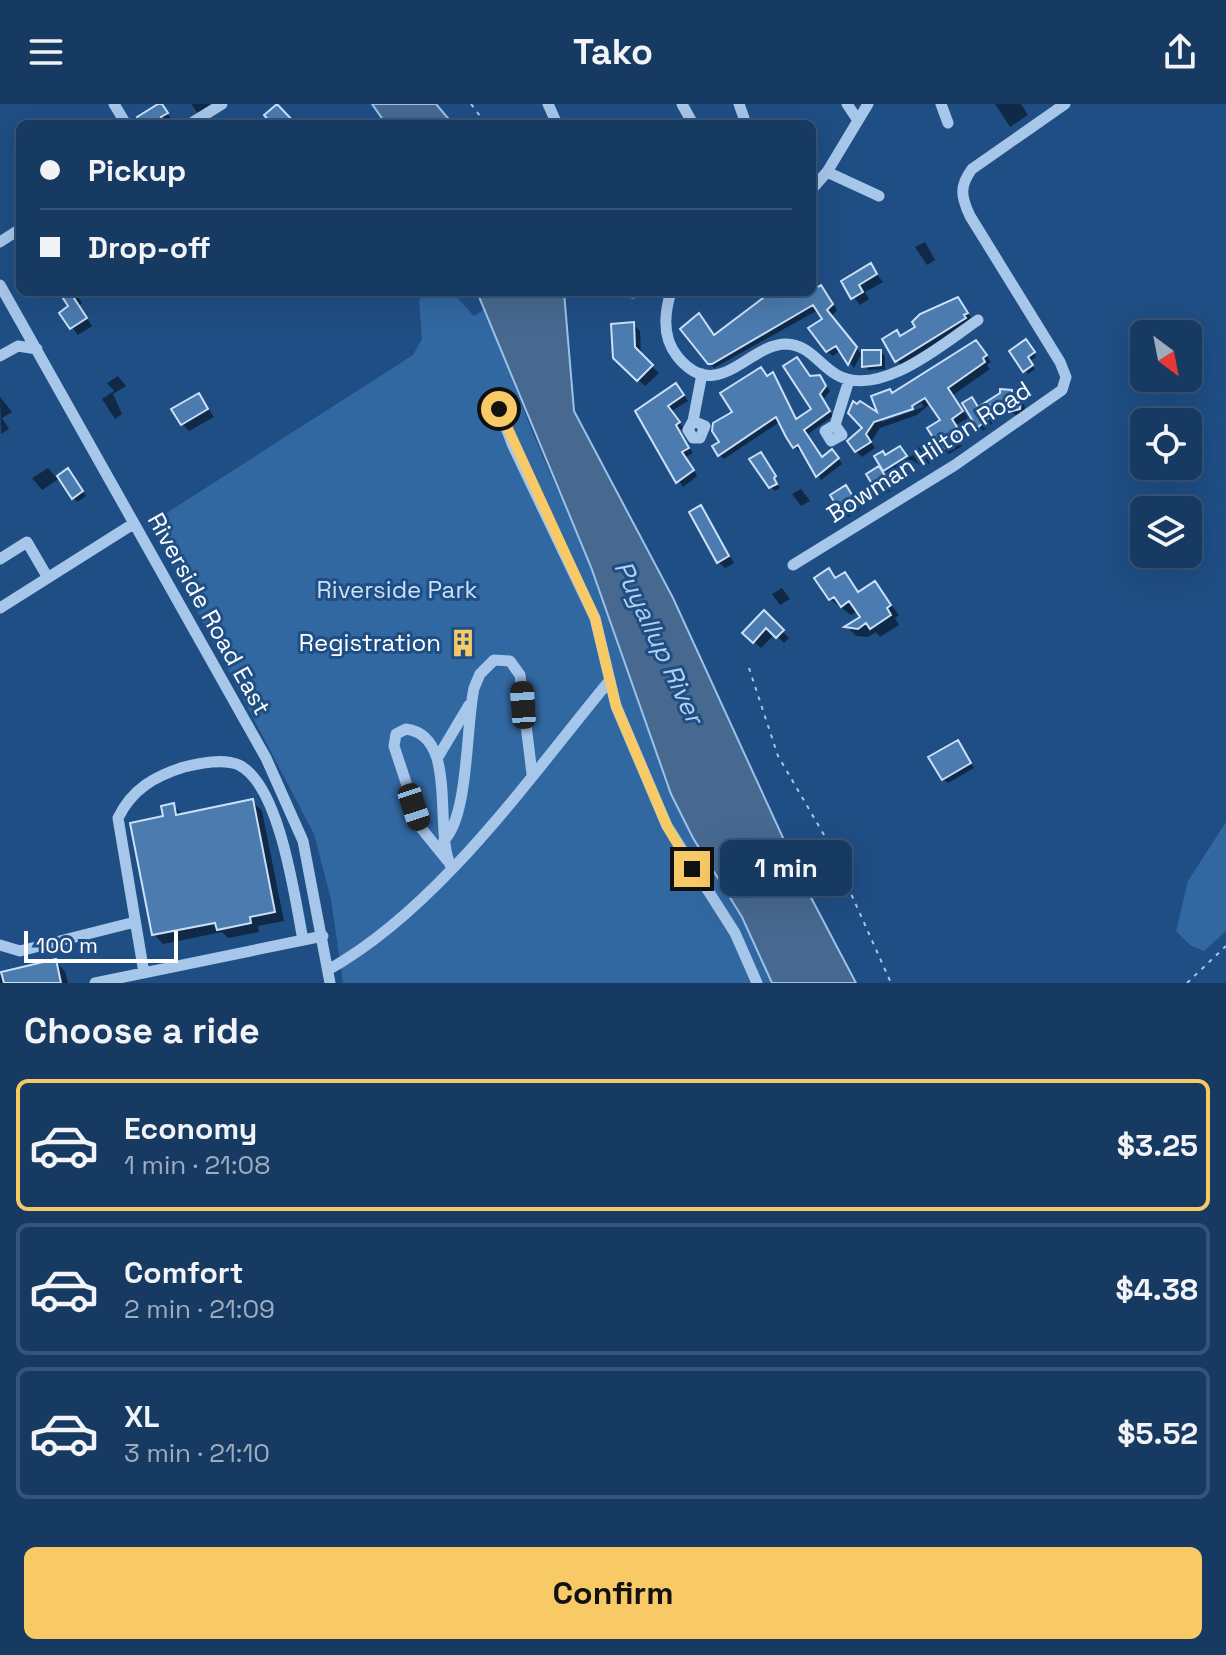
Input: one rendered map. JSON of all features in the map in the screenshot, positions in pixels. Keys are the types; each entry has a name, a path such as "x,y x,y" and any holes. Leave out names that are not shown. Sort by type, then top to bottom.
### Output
{"street":[{"path":"196,120 222,104"},
{"path":"847,104 857,119"},
{"path":"816,184 827,172 868,104"},
{"path":"941,104 948,123"},
{"name":"Bowman Hilton Road","path":"793,565 955,465 1062,390 1066,377 1060,362 970,216 961,194 965,178 972,169 1044,109 1065,104"},
{"path":"827,172 879,196"},
{"name":"Riverside Road East","path":"0,285 287,803 307,855 330,983"},
{"path":"670,296 665,316 669,340 687,366 702,374 726,373 772,346 788,344 805,348 832,372 849,380 877,379 901,370 978,320"},
{"path":"0,356 18,346 37,349"},
{"path":"693,421 702,374"},
{"path":"835,425 849,380"},
{"path":"499,409 595,618 616,706 667,826 735,933 757,983"},
{"path":"0,608 133,524"},
{"path":"0,559 27,542 48,578"},
{"path":"444,840 458,808 471,701 480,674 488,665 504,658 516,666 520,675 532,774"},
{"path":"328,970 396,925 532,774 610,680"},
{"path":"438,757 471,701"},
{"path":"406,729 428,740 438,757 444,840 449,864 421,828 394,746 396,734 406,729"},
{"path":"144,973 118,829 125,805 135,792 162,775 187,766 227,762 247,771 263,793 284,843 303,940"},
{"path":"0,945 20,951 135,922"},
{"path":"95,983 323,936"}],"path":[{"path":"749,668 778,756 827,840 891,983"},
{"path":"1187,983 1226,946"}],"green space":[{"name":"Riverside Park","path":"424,296 456,296 474,316 485,309 533,434 591,567 671,794 693,838 742,917 772,983 343,983 331,899 314,834 151,523 413,355 422,339 419,300"},
{"path":"1226,822 1226,931 1204,951 1190,945 1176,931 1188,881"}],"water":[{"path":"372,104 436,104 450,120 383,120"},
{"name":"Puyallup River","path":"479,296 564,296 574,411 673,598 806,888 856,983 772,983 742,917 693,838 671,794 591,567"}],"building":[{"path":"158,104 162,104 168,113 161,117 163,120 139,120 137,117"},
{"path":"277,104 292,120 268,120 264,115"},
{"path":"871,263 877,274 859,285 863,292 851,299 841,281"},
{"path":"821,285 833,304 827,310 857,347 848,365 836,346 826,352 808,328 822,319 813,305 712,364 708,364 680,329 699,313 714,335 766,296 816,296 816,288"},
{"path":"62,296 77,296 74,298 87,318 70,329 59,313 68,306"},
{"path":"958,297 968,313 964,315 966,318 895,362 882,339 897,330 900,336 915,327 912,322 920,314"},
{"path":"634,322 635,347 653,365 637,381 613,358 611,324"},
{"path":"1026,339 1035,352 1028,357 1033,365 1023,372 1009,351"},
{"path":"976,340 987,355 983,358 985,362 948,388 963,411 952,419 957,427 952,430 958,439 941,450 927,428 940,420 925,398 912,406 913,409 874,422 866,434 871,442 855,452 847,441 862,428 848,413 853,401 857,404 860,401 877,412 871,396 890,389 892,393"},
{"path":"862,350 881,350 881,365 862,367"},
{"path":"797,357 810,376 820,375 826,386 820,394 830,411 804,430 822,457 832,449 839,458 816,477 798,445 793,448 776,417 718,456 712,446 719,442 712,431 713,423 732,412 720,393 761,367 767,376 773,372 796,419 811,409 783,366"},
{"path":"676,383 684,395 668,406 680,422 676,425 689,448 682,452 694,470 676,483 635,411"},
{"path":"1000,389 1012,390 1012,394 1021,399 1020,409 1009,412 1009,407 986,405 990,417 977,428 962,403 972,397 978,407 1000,393"},
{"path":"199,393 208,409 181,425 171,409"},
{"path":"900,446 907,456 883,471 874,456 883,451 885,455"},
{"path":"761,452 776,476 777,484 769,488 749,459"},
{"path":"879,466 890,484 877,492 866,474"},
{"path":"68,468 83,491 72,499 57,476"},
{"path":"846,485 858,505 842,514 830,495"},
{"path":"701,505 729,556 717,563 689,512"},
{"path":"829,568 835,578 845,572 858,592 875,581 891,605 887,608 891,615 870,629 866,623 858,629 844,627 860,617 849,601 841,607 834,597 829,600 814,578"},
{"path":"764,610 784,630 776,638 766,628 753,643 742,633"},
{"path":"958,740 971,763 942,780 928,757"},
{"path":"253,799 275,912 250,917 251,923 217,930 215,923 152,935 130,823 163,816 161,806 174,803 176,815"},
{"path":"56,959 61,983 4,983 1,972"}],"place":[{"name":"Registration","path":"463,643"}],"route":[{"path":"499,409 513,446 577,575 604,644 616,706 667,826 692,869"}]}
